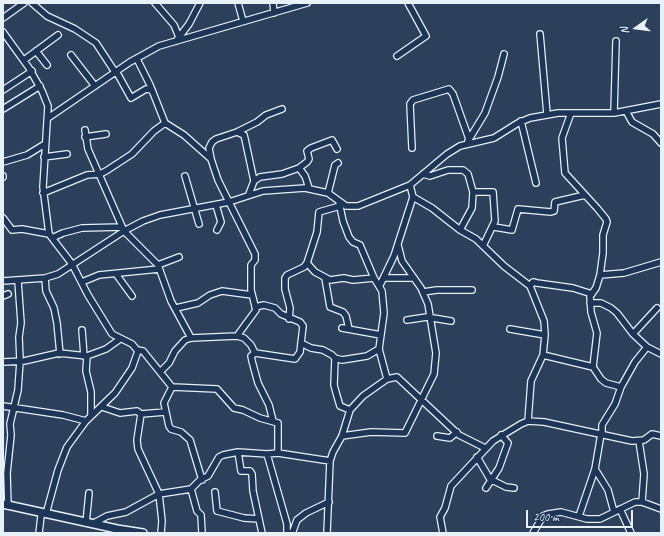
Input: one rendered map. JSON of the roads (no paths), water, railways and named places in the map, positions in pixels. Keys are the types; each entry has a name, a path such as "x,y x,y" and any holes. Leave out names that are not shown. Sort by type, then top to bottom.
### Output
{"main road":[{"path":"5,506 122,533"},
{"path":"44,515 143,533"}],"street":[{"path":"3,18 24,3"},
{"path":"32,3 47,16 75,30 96,43 116,71 130,98 146,89 152,90"},
{"path":"155,3 174,25 177,39"},
{"path":"177,39 189,24 200,3"},
{"path":"238,3 243,22"},
{"path":"272,3 274,13"},
{"path":"48,118 116,71 159,46 177,39 243,22 307,3"},
{"path":"397,56 426,36 408,3"},
{"path":"3,32 32,71 48,106 43,193 51,236 72,264 105,324 112,334 142,351 172,386 217,389 234,408 278,423 278,453"},
{"path":"540,34 548,114"},
{"path":"24,60 58,35"},
{"path":"614,113 616,41"},
{"path":"36,51 46,65"},
{"path":"468,141 485,113 498,77 504,54"},
{"path":"71,55 95,86"},
{"path":"137,59 152,90 165,123 184,135 211,159"},
{"path":"3,90 32,71"},
{"path":"3,109 40,86"},
{"path":"412,148 410,104 413,100 449,89 453,94 468,141"},
{"path":"3,281 44,278 58,274 123,229 154,217 229,202 249,194 272,190 309,188 328,193 340,204 346,206 358,206 410,185 447,154 468,141 494,138 521,121 548,114 614,113 661,104"},
{"path":"237,336 244,325 256,312 252,295 251,265 255,254 229,202 211,159 209,148 212,142 237,132 257,122 263,117 282,109"},
{"path":"626,111 632,122 652,134 661,143"},
{"path":"571,113 562,138 564,171 569,179 585,195 607,222 603,235 603,252 600,275 596,288 592,294 590,304 597,333 593,367 601,379 606,383 621,387"},
{"path":"521,121 536,183"},
{"path":"43,193 87,175 100,174 132,154 158,127 165,123"},
{"path":"84,130 88,150 100,174 123,229 158,267 166,291 176,308 181,322 191,338"},
{"path":"237,132 244,135 254,181 249,194"},
{"path":"85,137 106,134"},
{"path":"254,181 260,177 282,174 299,168 309,161 307,151 311,148 332,140 337,149"},
{"path":"3,162 27,155 45,144"},
{"path":"44,157 68,154"},
{"path":"328,193 335,165 338,163"},
{"path":"299,168 305,176 309,188"},
{"path":"423,174 430,176 448,170 463,170 468,174 473,192 472,208 460,230"},
{"path":"185,176 199,224"},
{"path":"380,285 398,245 413,197 410,185"},
{"path":"473,192 493,193 494,227 483,246"},
{"path":"494,227 512,230 518,210 551,212 554,211 555,202 585,195"},
{"path":"413,197 432,208 460,230 476,239 515,275 530,286 544,321 545,335 543,355 532,381 528,421"},
{"path":"289,319 290,308 284,284 285,278 287,275 304,267 307,263 317,232 319,212 340,204"},
{"path":"340,204 349,237 352,242 360,245 374,278 380,285 384,312 379,349 387,379"},
{"path":"216,205 221,222 217,230"},
{"path":"3,218 12,230 22,229 51,236 82,228 123,229"},
{"path":"342,436 370,432 405,433 432,381 437,361 428,304 423,292 402,261 398,245"},
{"path":"82,282 99,275 116,274 158,267 179,258"},
{"path":"600,275 624,273 661,262"},
{"path":"307,263 315,272 326,278 334,280 344,278 353,280 374,278"},
{"path":"116,274 132,296"},
{"path":"44,278 46,291 54,308 60,354"},
{"path":"326,278 330,307 342,312 346,316 349,329"},
{"path":"384,278 414,278"},
{"path":"5,506 10,424 18,390 20,361 19,337 21,323 18,281"},
{"path":"530,286 533,282 541,283 573,288 592,294"},
{"path":"423,292 437,290 472,290"},
{"path":"176,308 198,303 210,295 222,291 252,295"},
{"path":"590,304 597,302 611,308 617,313 633,334 648,347 661,354"},
{"path":"254,353 295,359 300,352 303,324 289,319 275,308 264,305 256,307"},
{"path":"633,334 657,308"},
{"path":"406,320 431,318 451,320"},
{"path":"342,328 381,335"},
{"path":"510,329 545,335"},
{"path":"82,330 86,356 86,371 90,392 91,416"},
{"path":"160,372 169,363 175,352 185,340 191,338 237,336 248,341 254,353"},
{"path":"3,362 20,361 60,354 86,356 106,349 120,339"},
{"path":"301,343 311,348 323,350 335,358 342,360 364,357 379,349"},
{"path":"579,516 595,469 602,434 602,425 615,404 621,387 635,362 648,347"},
{"path":"39,533 62,457 72,438 86,421 115,394 132,368 138,350"},
{"path":"254,353 251,356 258,383 269,405 273,421"},
{"path":"543,355 593,367"},
{"path":"335,358 334,385 337,396 340,406 350,410"},
{"path":"327,533 330,461 342,436 350,410 362,396 387,379 397,377 457,432 486,448"},
{"path":"172,386 164,399 165,412 171,429 181,432 190,440 202,480"},
{"path":"3,406 63,415 86,421"},
{"path":"102,407 120,413 137,411 141,414 165,412"},
{"path":"141,414 136,440 138,449 160,494 162,521 161,533"},
{"path":"443,533 440,517 445,508 451,486 477,457 501,435 528,421 544,422 639,441 652,434 661,436"},
{"path":"437,436 450,438 457,432"},
{"path":"486,488 493,480 499,468 508,443 501,435"},
{"path":"639,441 644,474 642,502"},
{"path":"89,492 89,523 106,516 126,512 160,494 191,488 208,476 219,457 238,452 267,454 278,453 330,461"},
{"path":"238,452 241,471 250,471 252,474 258,519 262,533"},
{"path":"267,454 287,524 288,533 293,531 297,520 306,513 329,502"},
{"path":"477,457 484,470 493,480 506,487 514,488"},
{"path":"595,469 608,490 614,512"},
{"path":"191,488 197,511 201,515 202,533"},
{"path":"215,492 217,511 244,518 258,519"},
{"path":"533,533 545,514 561,512 587,519 600,519 635,502 642,502 661,509"},
{"path":"620,509 631,533"}]}
